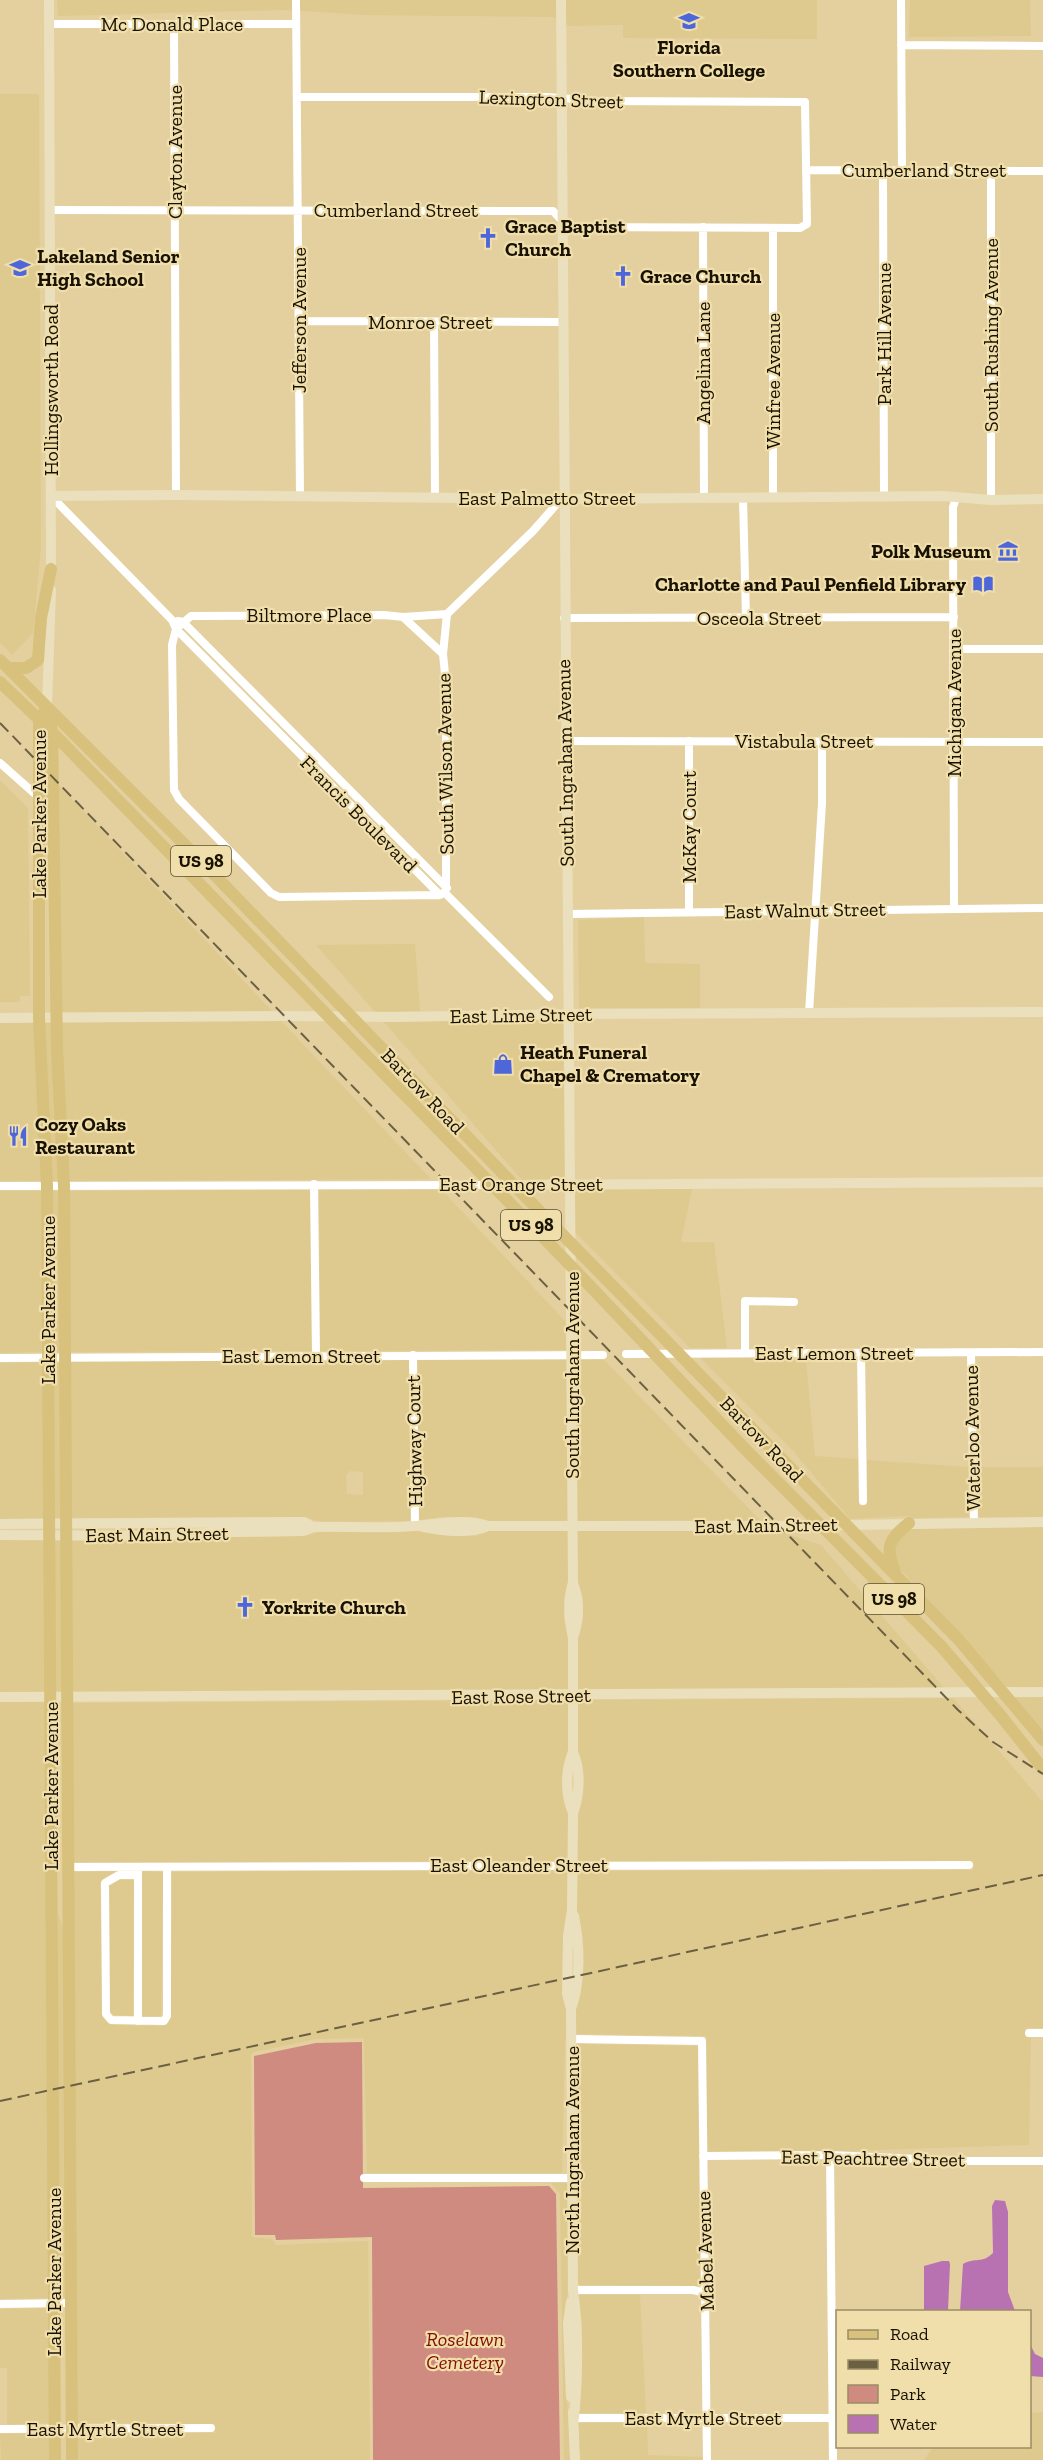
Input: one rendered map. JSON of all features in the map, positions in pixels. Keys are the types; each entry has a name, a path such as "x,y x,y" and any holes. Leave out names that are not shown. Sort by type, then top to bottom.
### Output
{"main road":[{"path":"4,664 26,668 38,660 41,618 51,569"},
{"name":"Bartow Road","path":"4,664 206,866 844,1524"},
{"name":"Bartow Road","path":"0,682 52,732 329,1016 819,1524"},
{"name":"Lake Parker Avenue","path":"47,707 39,721 39,1017 47,1186 55,2460"},
{"name":"Lake Parker Avenue","path":"47,707 52,732 56,1017 64,1186 72,2460"},
{"path":"898,1578 891,1562 890,1543 893,1537 909,1523"},
{"name":"US 98","path":"819,1524 941,1646 1043,1769"},
{"name":"US 98","path":"844,1524 991,1676 1043,1740"},
{"path":"51,1798 58,1822 59,1854 62,1861 69,1867"},
{"path":"52,1868 60,1877 62,1912 69,1929"}],"street":[{"name":"Hollingsworth Road","path":"47,707 51,569 49,0"},
{"name":"Jefferson Avenue","path":"296,0 300,497"},
{"name":"South Ingraham Avenue","path":"561,0 562,498 569,1184 572,1266 572,1526"},
{"path":"901,0 902,170"},
{"name":"Mc Donald Place","path":"49,24 296,24"},
{"name":"Clayton Avenue","path":"174,25 176,495"},
{"path":"902,45 1043,45"},
{"name":"Lexington Street","path":"298,97 805,102 806,170"},
{"name":"Cumberland Street","path":"50,210 553,211 568,227 800,228 807,224 806,170 1043,171"},
{"name":"Park Hill Avenue","path":"883,170 884,497"},
{"name":"South Rushing Avenue","path":"991,171 991,500"},
{"name":"Angelina Lane","path":"703,227 704,498"},
{"name":"Winfree Avenue","path":"773,228 773,498"},
{"name":"Monroe Street","path":"299,321 561,322"},
{"path":"434,322 435,497"},
{"name":"East Palmetto Street","path":"51,496 773,498 943,496 991,500 1043,499"},
{"name":"Francis Boulevard","path":"51,496 172,620 176,629 263,717 549,997"},
{"path":"442,654 447,614 533,531 562,498"},
{"path":"743,498 746,618"},
{"name":"Michigan Avenue","path":"954,909 953,507 956,498"},
{"name":"Biltmore Place","path":"183,621 191,616 384,615 403,617 447,614"},
{"name":"South Wilson Avenue","path":"403,617 442,654 446,684 443,892"},
{"name":"Osceola Street","path":"564,618 954,617"},
{"path":"172,620 183,621"},
{"path":"183,621 176,629 172,645 174,790 179,799 225,848 275,895 293,898 443,892"},
{"name":"Francis Boulevard","path":"183,621 358,798 443,892"},
{"path":"954,649 1043,649"},
{"path":"263,717 271,710"},
{"name":"Vistabula Street","path":"565,741 1043,742"},
{"name":"McKay Court","path":"689,912 690,741"},
{"path":"808,1012 822,803 822,741"},
{"path":"0,764 52,809"},
{"path":"351,805 358,798"},
{"path":"194,878 225,848"},
{"name":"East Walnut Street","path":"567,914 1043,908"},
{"name":"East Lime Street","path":"0,1018 1043,1012"},
{"name":"East Orange Street","path":"0,1186 1043,1182"},
{"path":"314,1184 316,1356"},
{"path":"745,1353 745,1301 794,1302"},
{"name":"East Lemon Street","path":"626,1354 1043,1352"},
{"path":"861,1353 863,1501"},
{"name":"Waterloo Avenue","path":"971,1353 974,1522"},
{"name":"Highway Court","path":"413,1355 415,1526"},
{"name":"East Lemon Street","path":"0,1358 603,1355"},
{"name":"East Main Street","path":"0,1524 49,1529 303,1532 314,1527 415,1526 441,1530 476,1531 488,1526 1043,1522"},
{"name":"North Ingraham Avenue","path":"572,1526 573,1583 568,1598 573,1638 573,1752 568,1764 568,1802 573,1813 573,1866 567,1994 571,2009 573,2290 568,2323 569,2378 574,2418 575,2460"},
{"name":"East Main Street","path":"0,1535 49,1529"},
{"name":"East Rose Street","path":"0,1697 1043,1692"},
{"name":"East Oleander Street","path":"69,1867 138,1871 167,1867 969,1865"},
{"path":"138,2021 138,1871 119,1875 105,1883 106,2014 111,2020 138,2021 164,2021 167,2016 167,1867"},
{"path":"1029,2033 1043,2033"},
{"name":"Mabel Avenue","path":"571,2039 702,2041 707,2460"},
{"path":"830,2155 833,2460"},
{"name":"East Peachtree Street","path":"703,2157 830,2155 962,2161 1043,2161"},
{"path":"364,2178 572,2178"},
{"path":"573,2290 693,2290 706,2293"},
{"path":"0,2304 71,2303"},
{"name":"East Myrtle Street","path":"574,2418 831,2418"},
{"name":"East Myrtle Street","path":"0,2429 211,2428"}],"shaded area":[{"name":"Florida Southern College","path":"57,0 817,0 817,39 623,38 623,25 569,26 553,17 364,15 287,10 58,16"},
{"path":"910,0 1030,0 1031,36 909,37"},
{"name":"Lakeland Senior High School","path":"0,94 39,94 41,547 33,633 12,655 0,643"},
{"path":"0,780 28,808 30,996 20,996 20,1002 0,1002"},
{"path":"57,783 272,1011 60,1012"},
{"path":"644,917 645,963 700,964 700,1008 579,1008 578,920"},
{"path":"415,944 420,1011 375,1012 316,945"},
{"path":"563,1019 565,1179 522,1180 383,1021"},
{"path":"281,1021 431,1179 68,1181 60,1022"},
{"path":"35,1022 42,1181 0,1181 0,1023"},
{"path":"44,1022 52,1022 59,1181 51,1181"},
{"path":"310,1189 312,1351 69,1352 68,1191"},
{"path":"319,1189 441,1189 567,1323 567,1350 320,1351"},
{"path":"573,1189 692,1189 681,1242 714,1242 727,1348 690,1348 575,1232"},
{"path":"0,1191 43,1191 44,1352 0,1353"},
{"path":"51,1191 60,1191 61,1352 53,1352"},
{"path":"700,1358 773,1358 806,1361 815,1456 858,1459 859,1506 867,1505 867,1460 968,1467 969,1517 911,1518 909,1516 850,1519 794,1452"},
{"path":"409,1360 411,1521 322,1522 304,1517 71,1518 69,1362","holes":["350,1471 363,1472 363,1495 347,1494 346,1475"]},
{"path":"417,1360 567,1360 568,1521 491,1521 475,1517 440,1517 419,1520"},
{"path":"576,1360 604,1360 760,1520 577,1521"},
{"path":"44,1362 45,1518 0,1519 0,1363"},
{"path":"53,1362 61,1362 62,1518 54,1518"},
{"path":"977,1467 1043,1467 1043,1517 978,1517"},
{"path":"1043,1527 1043,1687 1007,1687 898,1567 894,1545 910,1528"},
{"path":"492,1530 568,1531 568,1580 564,1598 564,1619 568,1637 569,1690 72,1693 71,1540 303,1536 322,1532 415,1531 441,1535 476,1536"},
{"path":"577,1531 778,1531 821,1545 944,1688 577,1690 578,1638 583,1619 583,1597 577,1583"},
{"path":"0,1540 45,1540 46,1692 0,1692"},
{"path":"54,1540 62,1540 63,1693 55,1692"},
{"path":"1015,1697 1043,1697 1043,1733"},
{"path":"953,1698 1043,1802 1043,2028 1025,2028 1025,2037 1031,2038 1029,2145 849,2151 707,2152 706,2036 576,2034 576,2009 581,1993 582,1972 582,1935 577,1910 578,1871 973,1870 974,1861 578,1861 577,1816 582,1801 582,1764 577,1749 577,1700"},
{"path":"569,1700 568,1749 563,1779 564,1802 569,1816 569,1861 73,1862 72,1703"},
{"path":"0,1702 46,1702 50,2298 0,2299"},
{"path":"116,1871 100,1883 103,2017 111,2025 163,2026 171,2016 172,1872 569,1871 567,2039 565,2039 562,2173 367,2173 364,2038 316,2039 254,2052 251,2055 252,2237 272,2239 276,2245 368,2241 370,2460 76,2460 76,2433 215,2433 215,2424 76,2423 73,1872"},
{"path":"142,1871 163,1872 161,2016 142,2016"},
{"path":"120,1880 134,1880 133,2016 113,2015 110,2011 109,1886"},
{"path":"57,1912 64,1930 67,2298 58,2298"},
{"path":"576,2044 698,2046 700,2286 577,2285"},
{"path":"551,2183 568,2183 568,2290 564,2323 570,2460 564,2460 560,2194"},
{"path":"578,2295 640,2295 646,2413 579,2413 582,2322"},
{"path":"50,2308 50,2423 7,2425 7,2368 0,2368 0,2309"},
{"path":"1043,2412 1043,2460 924,2460 932,2448 1031,2448 1031,2413"},
{"path":"578,2423 647,2423 648,2455 702,2457 703,2460 579,2460"},
{"path":"51,2433 51,2460 1,2460 0,2434"}],"green space":[{"name":"Roselawn Cemetery","path":"362,2042 363,2188 549,2186 556,2194 560,2460 373,2460 372,2237 276,2240 275,2235 255,2235 254,2056 316,2043"}],"water":[{"path":"995,2200 1005,2201 1008,2212 1008,2292 1015,2310 960,2310 963,2264 985,2258 993,2253 992,2206"},
{"path":"949,2261 948,2310 924,2310 924,2266"},
{"path":"1031,2346 1035,2354 1043,2358 1043,2377 1031,2376"}],"railway":[{"path":"0,723 958,1710 993,1742 1043,1774"},
{"path":"0,2101 1043,1875"}],"place":[{"name":"Florida Southern College","path":"689,21"},
{"name":"Grace Baptist Church","path":"488,238"},
{"name":"Lakeland Senior High School","path":"20,268"},
{"name":"Grace Church","path":"623,276"},
{"name":"Polk Museum","path":"1008,551"},
{"name":"Charlotte and Paul Penfield Library","path":"983,584"},
{"name":"Heath Funeral Chapel & Crematory","path":"503,1064"},
{"name":"Cozy Oaks Restaurant","path":"18,1136"},
{"name":"Yorkrite Church","path":"245,1607"}]}
